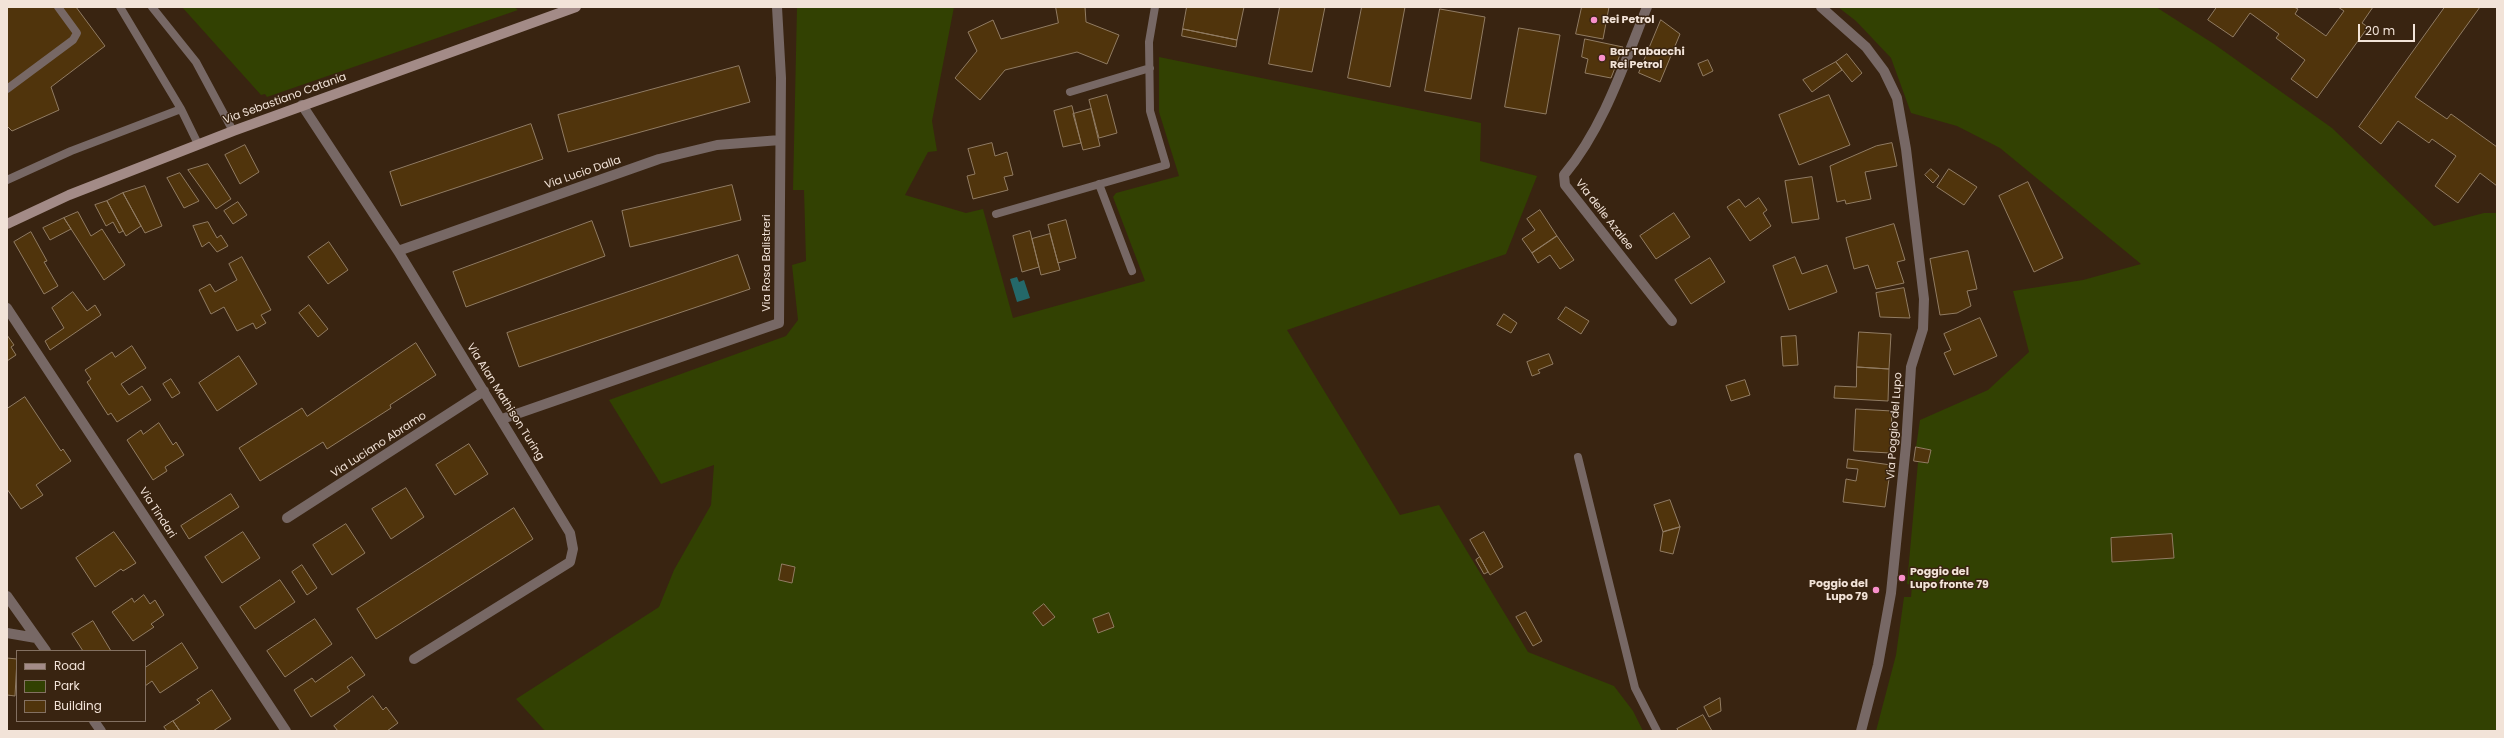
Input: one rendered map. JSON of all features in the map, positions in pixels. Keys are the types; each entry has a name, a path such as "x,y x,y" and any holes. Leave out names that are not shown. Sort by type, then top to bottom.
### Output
{"main road":[{"name":"Via Sebastiano Catania","path":"7,224 69,195 232,131 576,7"}],"street":[{"name":"Via Rosa Balistreri","path":"502,419 779,323 781,78 777,7"},
{"name":"Via delle Azalee","path":"1647,7 1609,100 1575,162 1564,175 1565,185 1672,321"},
{"name":"Via Poggio del Lupo","path":"1821,7 1866,47 1884,71 1897,98 1906,149 1924,299 1923,329 1911,367 1906,445 1891,593 1878,665 1861,731"},
{"name":"Via Alan Mathison Turing","path":"302,105 398,252 502,419 570,533 573,550 570,562 414,658"},
{"name":"Via Lucio Dalla","path":"398,252 659,159 717,145 780,140"},
{"name":"Via Tindari","path":"7,308 286,731"},
{"name":"Via Luciano Abramo","path":"287,518 484,391"},
{"path":"7,596 45,650"},
{"path":"7,633 36,638"},
{"path":"95,722 101,731"}],"lane":[{"path":"7,89 73,40 77,33 58,7"},
{"path":"120,7 181,108 198,144"},
{"path":"152,7 196,62 232,131"},
{"path":"996,214 1166,165 1150,111 1149,42 1155,7"},
{"path":"1070,92 1150,68"},
{"path":"7,180 71,151 181,108"},
{"path":"1099,184 1132,271"},
{"path":"1578,457 1635,688 1657,731"}],"green space":[{"path":"182,7 514,7 518,10 267,97 265,94 261,95"},
{"path":"797,7 954,7 932,121 937,151 928,152 905,195 966,213 983,209 1013,318 1145,281 1113,197 1116,193 1179,176 1159,112 1159,57 1481,123 1480,161 1537,176 1506,254 1287,330 1400,515 1439,505 1528,652 1614,686 1633,711 1643,731 545,731 516,699 659,607 674,570 711,505 714,465 661,484 609,400 786,336 798,320 792,265 806,261 804,190 793,190"},
{"path":"1838,7 2156,7 2214,44 2332,128 2434,226 2484,213 2497,213 2497,731 1876,731 1896,655 1904,597 1911,597 1912,585 1907,584 1918,462 1928,463 1930,450 1916,447 1920,420 1988,390 2029,352 2013,291 2083,280 2141,264 2000,148 1957,126 1911,113 1891,58 1856,21"}],"water":[{"path":"1017,277 1019,282 1024,280 1030,298 1017,302 1010,279"}],"building":[{"path":"7,7 76,7 105,46 51,87 59,110 12,131 7,126"},
{"path":"1056,7 1085,7 1086,22 1119,35 1107,64 1077,52 1005,70 980,100 955,78 977,51 968,32 993,20 1001,39 1058,23"},
{"path":"1187,7 1244,7 1237,40 1183,29"},
{"path":"1280,7 1325,7 1312,72 1269,64"},
{"path":"1362,7 1405,7 1390,87 1348,78"},
{"path":"1582,7 1609,7 1603,39 1576,34"},
{"path":"2217,7 2294,7 2298,9 2295,14 2326,36 2344,11 2338,7 2373,7 2362,23 2368,27 2317,98 2291,79 2305,60 2276,38 2279,34 2250,13 2233,37 2208,20"},
{"path":"2445,7 2480,7 2415,97 2447,119 2451,114 2497,147 2497,186 2480,173 2458,203 2435,186 2456,156 2432,139 2429,143 2398,121 2381,144 2359,127"},
{"path":"1440,9 1485,17 1471,99 1425,91"},
{"path":"1661,20 1680,34 1660,82 1639,73"},
{"path":"1519,28 1560,35 1546,114 1505,107"},
{"path":"1183,29 1237,40 1236,47 1182,36"},
{"name":"Bar Tabacchi Rei Petrol","path":"1585,39 1623,47 1611,78 1585,73 1588,59 1582,57"},
{"path":"1847,54 1862,73 1852,82 1836,62"},
{"path":"1708,60 1713,71 1703,76 1698,64"},
{"path":"1836,62 1842,70 1812,92 1803,80"},
{"path":"739,66 750,102 568,152 558,115"},
{"path":"1107,95 1117,133 1099,138 1089,100"},
{"path":"1829,95 1850,145 1799,165 1779,115"},
{"path":"1072,106 1081,143 1063,147 1054,111"},
{"path":"1091,109 1100,146 1083,150 1073,114"},
{"path":"531,124 543,159 401,206 390,172"},
{"path":"992,143 995,156 1007,152 1013,175 1004,177 1008,190 973,199 967,176 975,174 968,149"},
{"path":"1892,143 1897,166 1865,172 1871,199 1846,204 1845,200 1837,202 1830,166 1876,146"},
{"path":"245,145 259,172 240,184 225,155"},
{"path":"208,164 231,199 216,209 188,170"},
{"path":"1931,169 1939,176 1933,183 1925,175"},
{"path":"1949,169 1977,187 1964,205 1937,187"},
{"path":"180,173 199,201 184,208 167,178"},
{"path":"1812,177 1819,219 1792,223 1785,181"},
{"path":"2028,182 2063,258 2034,272 1999,196"},
{"path":"732,185 741,220 630,247 622,211"},
{"path":"145,186 162,226 145,233 123,193"},
{"path":"123,193 141,226 126,236 107,201"},
{"path":"1759,198 1767,210 1763,213 1771,226 1750,241 1727,207 1739,199 1745,207"},
{"path":"107,201 123,231 119,233 113,222 106,226 95,205"},
{"path":"238,202 247,215 233,224 224,211"},
{"path":"1540,210 1557,236 1532,253 1522,239 1535,230 1527,219"},
{"path":"78,212 91,236 102,229 125,265 104,280 64,218"},
{"path":"1674,213 1690,237 1656,259 1640,236"},
{"path":"64,218 71,229 50,240 43,228"},
{"path":"1066,220 1076,258 1058,263 1048,225"},
{"path":"592,221 605,256 466,307 453,272"},
{"path":"208,222 217,238 221,235 228,246 217,252 209,242 202,247 193,226"},
{"path":"1894,224 1905,260 1897,262 1904,283 1876,289 1868,265 1854,269 1846,238"},
{"path":"1030,231 1039,267 1022,272 1013,236"},
{"path":"31,232 47,261 44,262 58,286 44,294 14,242"},
{"path":"1050,234 1060,270 1041,275 1032,239"},
{"path":"1557,236 1574,260 1560,269 1550,255 1538,263 1532,253"},
{"path":"329,242 348,270 328,284 308,257"},
{"path":"1968,251 1977,289 1967,291 1971,306 1957,313 1940,315 1930,259"},
{"path":"738,255 750,289 519,367 507,333"},
{"path":"242,257 271,310 261,315 266,323 256,329 253,323 237,331 224,307 211,314 199,290 210,284 215,292 237,280 229,264"},
{"path":"1795,257 1802,274 1827,265 1837,292 1789,310 1773,266"},
{"path":"1710,258 1725,282 1691,304 1675,280"},
{"path":"1904,288 1910,318 1880,317 1876,293"},
{"path":"73,292 87,311 95,305 101,315 50,350 45,341 64,328 52,308"},
{"path":"309,305 328,329 318,337 299,313"},
{"path":"1566,307 1589,321 1581,334 1558,319"},
{"path":"1504,314 1517,323 1511,333 1497,325"},
{"path":"1980,318 1997,356 1954,375 1944,353 1951,350 1944,334"},
{"path":"1859,332 1891,334 1889,369 1857,367"},
{"path":"7,335 14,345 11,347 16,355 7,361"},
{"path":"1796,336 1798,365 1783,366 1781,337"},
{"path":"416,343 436,375 390,405 391,408 327,449 323,442 260,481 239,448 302,408 307,416"},
{"path":"132,346 146,368 121,384 129,395 142,386 151,400 117,422 111,413 108,415 87,382 91,379 85,370 112,352 115,357"},
{"path":"1549,354 1553,364 1538,370 1540,373 1532,376 1527,362"},
{"path":"239,356 257,384 217,411 199,383"},
{"path":"1857,367 1889,369 1888,401 1834,398 1835,386 1856,387"},
{"path":"171,379 180,393 172,398 163,384"},
{"path":"1745,380 1750,395 1731,401 1726,386"},
{"path":"25,397 61,451 63,449 71,461 36,485 43,495 21,509 7,489 7,409"},
{"path":"1856,409 1892,411 1890,453 1854,451"},
{"path":"159,423 173,445 176,442 184,455 165,467 167,471 153,480 127,440 141,430 143,434"},
{"path":"469,444 488,474 455,495 436,465"},
{"path":"1916,447 1931,450 1928,463 1914,461"},
{"path":"1848,459 1891,465 1885,507 1843,502 1846,479 1856,481 1858,469 1847,468"},
{"path":"406,488 424,517 391,539 372,509"},
{"path":"231,494 239,507 189,539 181,526"},
{"path":"1670,500 1680,527 1663,532 1654,505"},
{"path":"514,508 533,539 376,639 357,609"},
{"path":"346,524 365,553 332,575 313,545"},
{"path":"1680,527 1673,554 1660,551 1663,532"},
{"path":"114,532 136,563 123,571 121,569 95,587 76,558"},
{"path":"243,532 260,558 222,583 205,557"},
{"path":"1484,532 1503,567 1490,575 1470,540"},
{"path":"2172,534 2174,558 2112,562 2111,538"},
{"path":"1480,557 1488,572 1484,574 1476,560"},
{"path":"782,564 795,567 792,583 779,580"},
{"path":"302,565 317,588 307,595 292,572"},
{"path":"280,580 295,602 255,629 240,607"},
{"path":"144,595 150,604 155,600 164,615 151,624 154,627 133,641 112,612 132,598 134,602"},
{"path":"1044,604 1055,617 1043,626 1033,613"},
{"path":"1526,612 1542,641 1533,646 1516,617"},
{"path":"1109,613 1114,627 1098,633 1093,619"},
{"path":"315,619 332,644 285,677 267,651"},
{"path":"93,621 110,650 82,650 72,634"},
{"path":"182,643 198,668 160,693 152,681 146,685 146,667"},
{"path":"352,657 365,675 347,687 350,691 311,717 294,690 312,678 315,682"},
{"path":"7,658 16,659 15,696 7,695"},
{"path":"212,690 231,719 213,731 180,731 173,721 200,703 197,700"},
{"path":"373,696 383,710 386,707 398,723 387,731 338,731 334,726"},
{"path":"1720,698 1721,711 1709,717 1704,707"},
{"path":"1703,715 1712,731 1679,731 1677,729"},
{"path":"173,721 180,731 167,731 164,727"}],"place":[{"name":"Rei Petrol","path":"1594,20"},
{"name":"Bar Tabacchi Rei Petrol","path":"1602,58"},
{"name":"Poggio del Lupo fronte 79","path":"1902,578"},
{"name":"Poggio del Lupo 79","path":"1876,590"}]}
